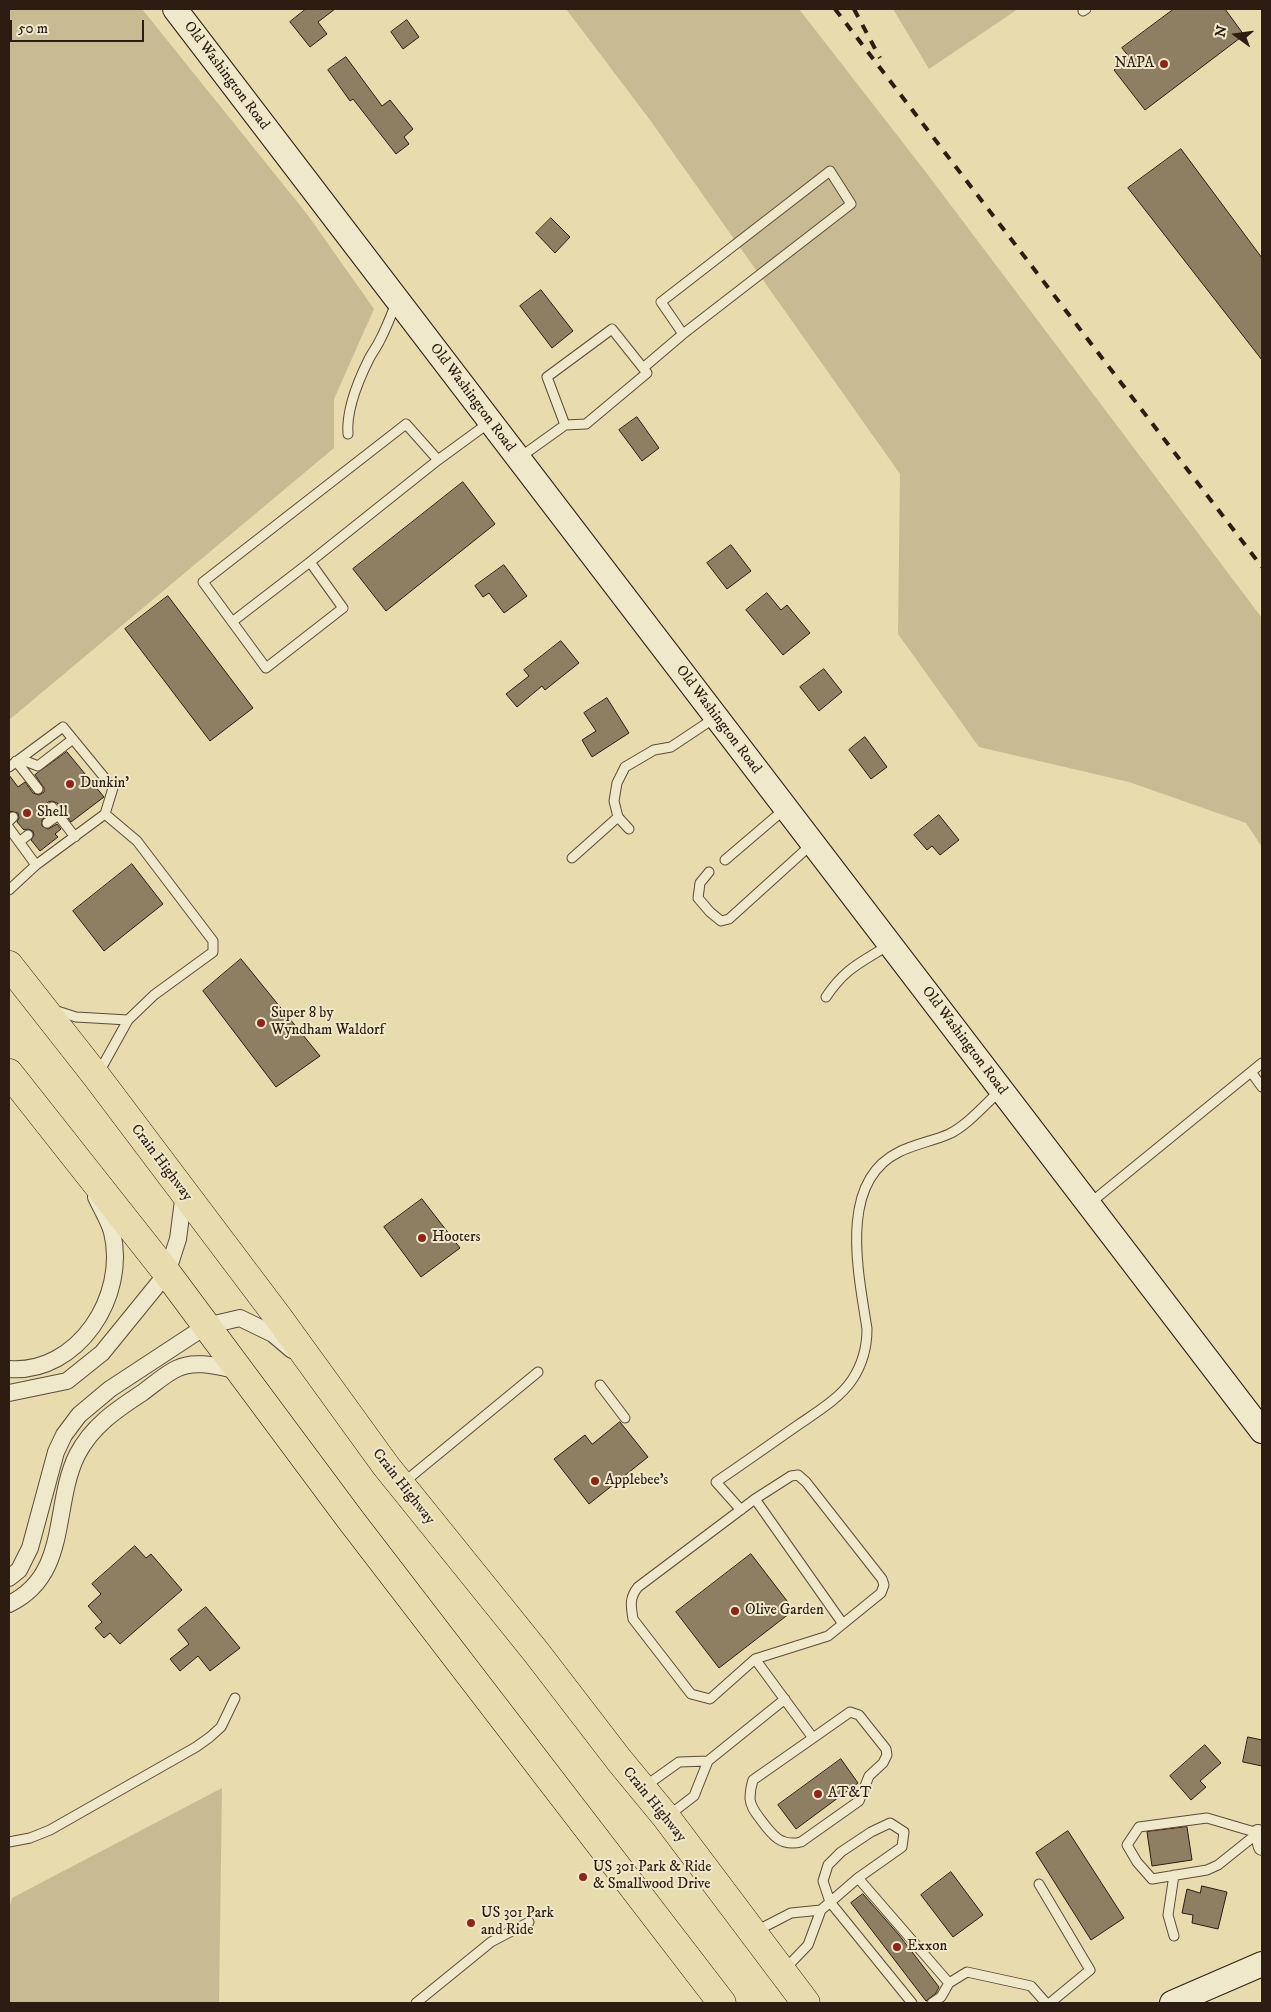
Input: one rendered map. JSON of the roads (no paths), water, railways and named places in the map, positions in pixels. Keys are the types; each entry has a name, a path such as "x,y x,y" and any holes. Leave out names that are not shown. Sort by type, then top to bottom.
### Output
{"highway":[{"name":"Crain Highway","path":"9,965 184,1193 401,1485 666,1817 806,2003"},
{"path":"9,1073 167,1273 350,1520 722,2003"}],"main road":[{"name":"Old Washington Road","path":"175,9 1262,1431"},
{"path":"1172,2003 1262,1964"}],"street":[{"path":"9,1369 45,1365 67,1352 86,1337 102,1311 111,1290 114,1258 112,1232 83,1168"},
{"path":"9,1393 67,1381 102,1353 167,1273 178,1239 184,1193"},
{"path":"9,1578 19,1570 30,1548 60,1443 69,1427 87,1407 110,1389 206,1326 240,1318 272,1334 317,1371"},
{"path":"9,1604 21,1598 40,1580 53,1555 67,1483 78,1454 103,1420 177,1368 195,1364 208,1364 239,1370"}],"lane":[{"path":"643,368 683,334 851,204 830,171 660,302 683,334"},
{"path":"348,434 348,424 354,396 361,377 369,358 379,344 398,300"},
{"path":"518,458 565,424 586,424 647,373 612,329 547,377 565,424"},
{"path":"232,622 438,460 490,422"},
{"path":"310,562 343,608 266,668 203,582 406,424 438,460"},
{"path":"629,828 618,817 614,801 616,784 624,767 654,750 672,746 716,717"},
{"path":"9,890 36,865 105,814 114,788 64,727 15,762"},
{"path":"15,762 38,766 73,739"},
{"path":"15,762 38,789"},
{"path":"52,807 75,837"},
{"path":"725,860 786,808"},
{"path":"96,1077 128,1020 154,995 213,952 214,947 213,940 136,841 105,814"},
{"path":"47,822 58,815"},
{"path":"572,858 618,817"},
{"path":"9,828 36,865"},
{"path":"19,842 28,835"},
{"path":"709,872 700,884 698,898 721,921 729,919 813,843"},
{"path":"826,997 836,981 853,967 890,944"},
{"path":"41,1006 76,1016 128,1020"},
{"path":"1089,1204 1262,1064"},
{"path":"1251,1072 1262,1087"},
{"path":"741,1510 716,1482 824,1406 845,1389 864,1355 867,1329 856,1240 862,1194 874,1170 883,1161 898,1152 950,1134 1001,1090"},
{"path":"401,1485 538,1372"},
{"path":"600,1385 625,1418"},
{"path":"798,1475 806,1482 882,1579 884,1585 882,1593 828,1636 755,1659 710,1699 691,1694 633,1619 632,1594 638,1587 741,1510 791,1476 798,1475"},
{"path":"755,1499 843,1624"},
{"path":"755,1659 814,1738"},
{"path":"9,1842 30,1838 50,1830 196,1748 221,1727 235,1698"},
{"path":"666,1817 694,1796 708,1761 785,1699"},
{"path":"850,1712 859,1715 886,1749 887,1755 883,1762 869,1776 859,1802 801,1842 786,1843 773,1836 752,1808 750,1790 753,1780 814,1738 850,1712"},
{"path":"642,1788 679,1762 708,1761"},
{"path":"1206,1818 1260,1840 1207,1870 1152,1879 1137,1862 1127,1845 1139,1827 1206,1818"},
{"path":"782,1972 808,1945 821,1910 830,1902 858,1878 902,1847 904,1832 890,1823 871,1832 841,1852 828,1865 822,1881 830,1902 912,2003"},
{"path":"1174,1875 1168,1915 1174,1936"},
{"path":"858,1878 949,1983"},
{"path":"1039,1884 1090,1970 1050,2003"},
{"path":"752,1933 791,1913 821,1910"},
{"path":"416,2003 492,1942 529,1922"},
{"path":"932,2003 941,1997 949,1983 967,1972 1031,1986 1046,2003"}],"railway":[{"path":"835,9 1262,567"},
{"path":"854,9 880,58"}],"place":[{"name":"NAPA","path":"1164,64"},
{"name":"Dunkin'","path":"70,784"},
{"name":"Shell","path":"27,813"},
{"name":"Super 8 by Wyndham Waldorf","path":"261,1023"},
{"name":"Hooters","path":"422,1238"},
{"name":"Applebee's","path":"595,1481"},
{"name":"Olive Garden","path":"735,1611"},
{"name":"AT&T","path":"818,1794"},
{"name":"US 301 Park & Ride & Smallwood Drive","path":"583,1877"},
{"name":"US 301 Park and Ride","path":"471,1923"},
{"name":"Exxon","path":"897,1947"}]}
